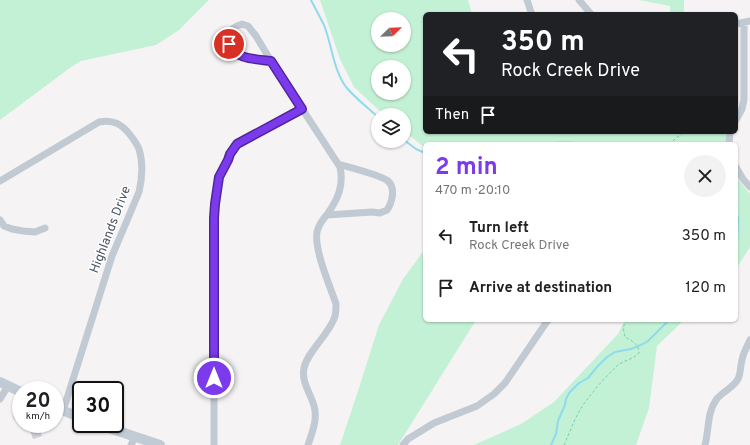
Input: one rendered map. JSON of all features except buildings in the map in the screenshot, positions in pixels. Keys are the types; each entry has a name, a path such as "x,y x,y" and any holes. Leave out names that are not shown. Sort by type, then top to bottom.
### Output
{"street":[{"path":"527,0 531,12"},
{"path":"579,0 589,12"},
{"path":"738,116 742,109 744,99 747,22"},
{"path":"271,61 244,57 236,54 229,44 228,37 230,32 242,24 248,26 256,36 340,167 341,173 341,185 337,198 327,215 321,221 317,239 318,250 336,304 336,310 332,323 304,367 304,382 314,406 315,413 313,431 308,445"},
{"path":"214,443 214,226 215,204 219,177 230,154 237,144 302,109"},
{"name":"Highlands Drive","path":"0,181 99,122 106,120 114,122 127,130 136,141 139,148 142,169 139,192 112,256 64,395"},
{"path":"327,215 372,212 380,213 387,210 391,201 392,187 384,178 338,164"},
{"path":"738,170 750,187"},
{"path":"0,220 4,226 23,231 35,232 45,228"},
{"path":"403,445 408,439 434,423 477,406 494,394 505,383 547,322"},
{"path":"705,445 712,407 720,395 734,384 740,375 743,355 750,340"},
{"path":"0,400 4,384"},
{"path":"116,433 133,441 160,445"}],"path":[{"path":"672,142 682,134"},
{"path":"564,445 582,406 598,385 619,364 637,356 639,353 637,345 625,337 623,327 626,322"}],"green space":[{"path":"0,0 209,0 179,30 156,45 81,61 0,120"},
{"path":"320,0 468,0 471,12 423,12 423,134 727,134 726,142 423,142 423,146 411,137 411,108 376,108 354,87 340,59"},
{"path":"639,0 684,0 684,12 670,12 670,6"},
{"path":"738,179 750,194 750,247 738,266"},
{"path":"423,252 423,322 475,322 398,445 340,445 379,325 403,279"},
{"path":"624,322 682,322 657,346 649,408 636,445 474,445 521,424 554,402 618,334"}],"waterway":[{"path":"311,0 327,33 338,73 346,87 371,111"},
{"path":"411,145 423,152"},
{"path":"551,445 556,434 558,421 569,393 579,383 588,378 607,357 615,352 631,349 643,344 667,322"}],"route":[{"path":"214,378 214,218 219,177 230,154 237,144 302,109 271,61 240,56 233,51 229,44"}]}
